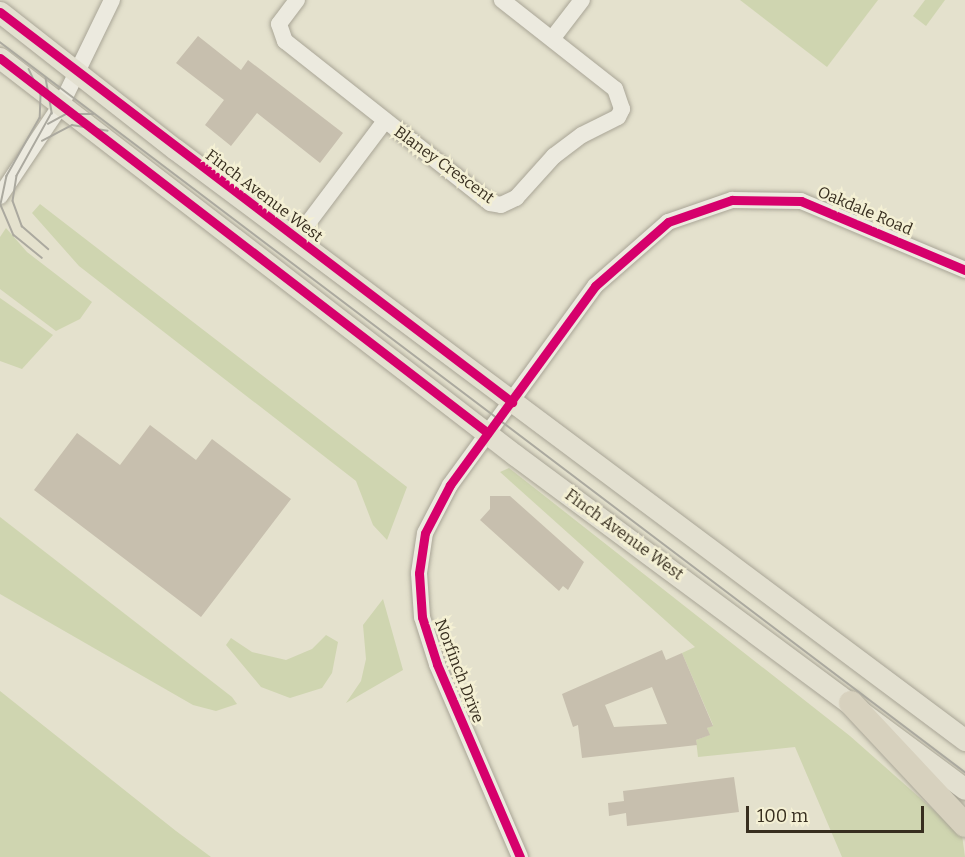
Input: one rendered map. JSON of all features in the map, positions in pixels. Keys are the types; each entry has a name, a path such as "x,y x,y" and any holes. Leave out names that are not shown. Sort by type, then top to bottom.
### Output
{"highway":[{"path":"851,703 965,825"}],"main road":[{"name":"Finch Avenue West","path":"0,12 512,402 965,740"},
{"name":"Finch Avenue West","path":"0,58 488,433 965,789"}],"street":[{"path":"0,196 61,105 79,73 112,0"},
{"name":"Blaney Crescent","path":"297,0 279,24 285,41 490,202 509,203 554,156 582,135 609,123 622,109 615,89 502,0"},
{"path":"552,39 582,0"},
{"path":"296,239 385,121"},
{"name":"Oakdale Road","path":"488,433 595,286 668,222 732,200 801,201 965,270"},
{"name":"Norfinch Drive","path":"488,433 450,485 425,533 420,584 422,617 437,664 520,857"}],"green space":[{"path":"740,0 878,0 827,67"},
{"path":"925,0 945,0 926,26 913,16"},
{"path":"40,204 407,487 387,540 373,525 356,481 79,266 32,213"},
{"path":"6,228 27,252 92,302 80,319 56,331 0,289 0,237"},
{"path":"0,298 53,335 22,369 0,361"},
{"path":"509,468 850,736 962,835 965,857 842,857 795,747 698,757 696,740 709,735 707,728 713,725 682,653 695,647 500,472"},
{"path":"0,517 232,697 237,704 216,711 193,705 0,594"},
{"path":"383,599 403,670 346,703 361,681 366,659 363,625"},
{"path":"326,635 338,642 332,673 322,688 290,698 261,687 226,645 231,638 252,652 286,660 312,649"},
{"path":"0,691 176,831 211,857 0,857"}],"building":[{"path":"198,36 241,70 248,60 343,133 320,163 257,113 231,146 205,125 224,100 176,63"},
{"path":"150,425 196,460 212,439 291,499 201,617 34,490 77,433 120,465"},
{"path":"490,496 510,496 584,562 568,590 563,586 559,591 480,520 490,509"},
{"path":"662,650 666,660 682,653 713,726 707,728 710,735 696,740 697,745 582,758 578,725 573,727 562,694","holes":["652,687 667,724 614,727 605,705"]},
{"path":"734,777 739,812 627,826 626,813 609,816 608,803 624,801 623,791"}],"tram line":[{"path":"0,42 965,772"},
{"path":"29,69 41,95 40,118 7,176 1,205 14,235 42,258"},
{"path":"46,78 52,113 17,176 13,201 22,226 48,249"},
{"path":"48,124 66,114 93,114"},
{"path":"42,141 72,125 108,131"}],"cycle path":[{"path":"0,12 512,402"},
{"path":"0,58 488,433"},
{"path":"520,857 437,664 422,617 419,573 425,533 450,485 595,286 668,222 732,200 801,201 965,270"}]}
